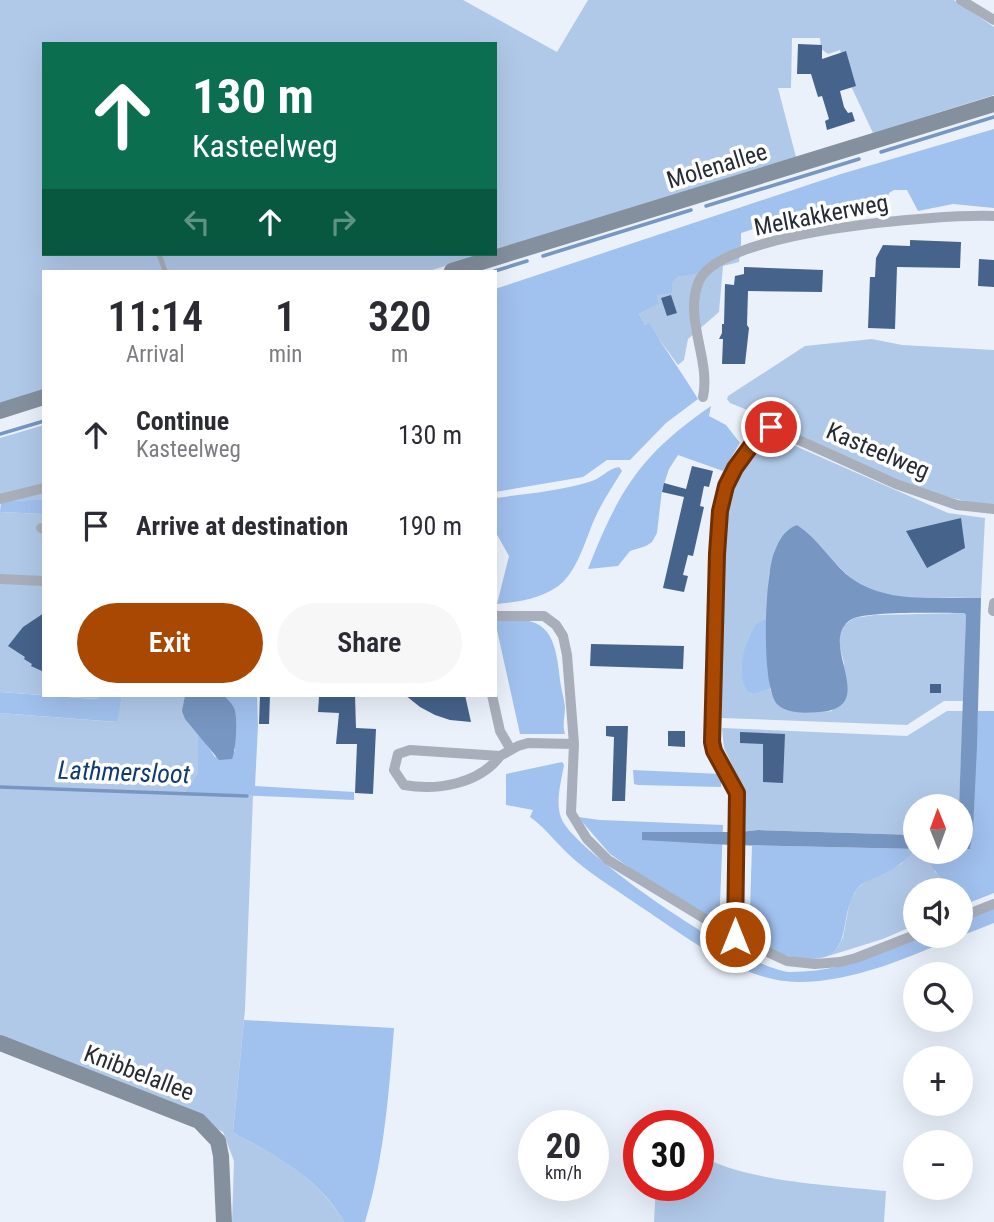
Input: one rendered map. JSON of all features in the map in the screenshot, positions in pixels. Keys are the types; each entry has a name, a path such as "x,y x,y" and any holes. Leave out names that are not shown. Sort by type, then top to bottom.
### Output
{"main road":[{"name":"Molenallee","path":"456,270 994,104"},
{"path":"0,411 42,398"},
{"name":"Knibbelallee","path":"0,1043 199,1121 218,1141 224,1222"}],"street":[{"path":"961,0 994,20"},
{"name":"Melkakkerweg","path":"703,397 705,383 695,300 699,282 713,264 762,245 809,234 938,216 994,216"},
{"name":"Kasteelweg","path":"735,937 737,793 714,751 712,727 718,530 726,486 735,468 751,446 771,427 896,484 957,505 994,509"},
{"path":"0,499 42,488"},
{"path":"0,579 42,581"},
{"path":"497,615 544,616 556,625 563,636 567,654 574,744 570,807 574,820 587,839 608,859 735,937 779,958 816,964 856,958 903,940"},
{"path":"492,697 500,731 511,750"},
{"path":"500,756 410,750 398,754 394,770 404,785 444,785 480,775 500,756 528,743 574,744"},
{"path":"973,912 994,904"}],"shaded area":[{"path":"0,0 463,0 557,52 588,0 954,0 994,27 994,95 873,133 850,84 840,50 828,54 821,49 820,38 792,38 791,88 778,88 796,157 497,249 497,42 42,42 42,256 478,256 432,270 42,270 42,391 0,403"},
{"path":"994,129 994,208 953,204 918,211 907,190 894,190 889,193 886,205 870,211 858,204 852,204 816,218 812,210 741,233 741,245 711,262 698,273 678,277 672,283 672,293 657,295 658,304 639,314 645,325 649,323 698,399 666,423 630,460 607,460 583,477 497,492 497,288 841,174"},
{"path":"741,245 739,262 723,266 719,312 688,339 684,360 678,365 639,314 657,304 657,295 678,277 698,272"},
{"path":"872,339 902,345 994,350 994,506 939,494 885,475 772,420 730,403 727,399 805,346"},
{"path":"711,406 709,416 726,425 740,443 723,471 678,455 669,469 662,490 657,533 652,542 630,551 618,566 588,569 610,517 634,476 666,441"},
{"path":"42,426 42,500 0,501 0,438"},
{"path":"768,434 948,513 985,518 981,598 913,598 887,595 864,587 835,563 769,572 767,618 751,633 745,652 751,694 770,689 780,704 795,711 832,711 844,663 840,632 844,625 854,618 875,615 964,613 964,701 944,701 907,725 721,718 722,529 734,479 742,463"},
{"path":"619,467 622,471 598,512 569,575 549,592 497,604 509,556 497,535 497,498 578,485 593,481"},
{"path":"42,500 42,514 0,512 1,501"},
{"path":"0,512 42,514 42,695 0,692"},
{"path":"797,525 811,536 846,574 877,591 911,597 981,598 973,831 973,794 959,794 966,615 888,614 852,619 842,629 840,642 848,686 846,699 837,708 819,712 797,712 782,708 772,695 766,656 768,584 774,553 785,533"},
{"path":"767,618 770,689 752,694 743,682 742,663 749,636 759,623"},
{"path":"497,621 527,621 538,624 546,630 551,639 558,664 565,704 565,734 520,734"},
{"path":"0,692 42,697 122,697 117,722 0,713"},
{"path":"122,697 185,697 186,715 198,732 198,773 186,793 253,796 245,1010 233,1132 283,1161 306,1178 327,1198 344,1222 232,1222 234,1161 223,1132 189,1115 0,1040 0,713 116,722"},
{"path":"185,697 226,697 235,712 235,749 232,759 219,760 185,719 182,711"},
{"path":"226,697 257,697 255,786 354,792 354,800 185,793 198,773 198,732 215,757 235,751 230,702"},
{"path":"947,711 963,711 960,794 903,794 903,835 758,830 740,832 742,785 724,748 722,728 907,736"},
{"path":"978,711 994,711 994,893 973,901 973,878 942,878 931,864 973,864 973,797"},
{"path":"562,762 564,765 559,794 560,815 577,839 669,911 740,953 770,967 804,972 841,966 903,944 903,948 931,948 861,973 819,981 776,980 735,966 696,944 584,867 530,817 533,810 506,805 506,774"},
{"path":"633,770 721,774 721,787 638,785 634,784"},
{"path":"578,817 723,825 719,929 610,854"},
{"path":"758,830 903,835 903,849 740,845 740,832"},
{"path":"642,832 731,832 731,845 642,840"},
{"path":"740,845 903,849 903,861 866,882 854,893 837,947 828,955 816,959 802,959 749,942 752,846"},
{"path":"903,862 903,864 933,864 935,872 945,878 903,878 903,930 822,958 838,947 843,937 850,900 858,888 866,881"},
{"path":"994,908 994,923 973,931 973,916"},
{"path":"244,1020 394,1028 381,1150 365,1222 344,1222 327,1198 306,1178 233,1132"},
{"path":"714,1162 739,1171 789,1181 886,1191 884,1222 654,1222 655,1201 714,1201"}],"building":[{"path":"798,44 822,45 822,59 846,51 856,86 840,91 844,107 848,113 852,112 855,121 827,130 825,121 829,119 811,74 797,74"},
{"path":"910,240 961,242 960,268 897,267 895,329 868,328 870,277 875,277 876,258 883,245 910,246"},
{"path":"979,259 994,260 994,287 978,286"},
{"path":"744,267 823,270 822,292 748,291 749,328 745,364 722,364 723,339 719,339 724,324 725,284 734,285 735,276 744,274"},
{"path":"671,295 677,313 667,316 661,298"},
{"path":"692,466 713,471 709,487 704,486 700,506 704,507 693,556 688,555 683,575 688,576 684,592 663,588 684,497 662,492 664,483 686,489"},
{"path":"961,518 965,548 927,568 906,531"},
{"path":"42,614 42,671 31,666 25,657 8,646 23,627"},
{"path":"591,644 684,646 683,669 590,666"},
{"path":"930,684 941,684 941,693 930,693"},
{"path":"260,697 270,697 269,724 259,724"},
{"path":"319,697 355,697 356,728 376,729 373,794 355,793 357,744 336,744 339,713 318,712"},
{"path":"408,697 465,697 471,722 450,720 420,707"},
{"path":"606,726 628,726 625,801 612,801 614,737 606,736"},
{"path":"668,731 685,731 685,747 668,746"},
{"path":"740,732 785,734 783,783 763,782 763,744 740,743"}],"waterway":[{"path":"881,152 994,117"},
{"path":"706,206 859,159"},
{"path":"543,256 691,210"},
{"path":"497,270 527,261"},
{"path":"0,434 42,422"},
{"name":"Lathmersloot","path":"0,787 247,796"}],"route":[{"path":"735,937 737,793 714,751 712,742 718,530 726,486 735,468 751,446 771,427"}]}
